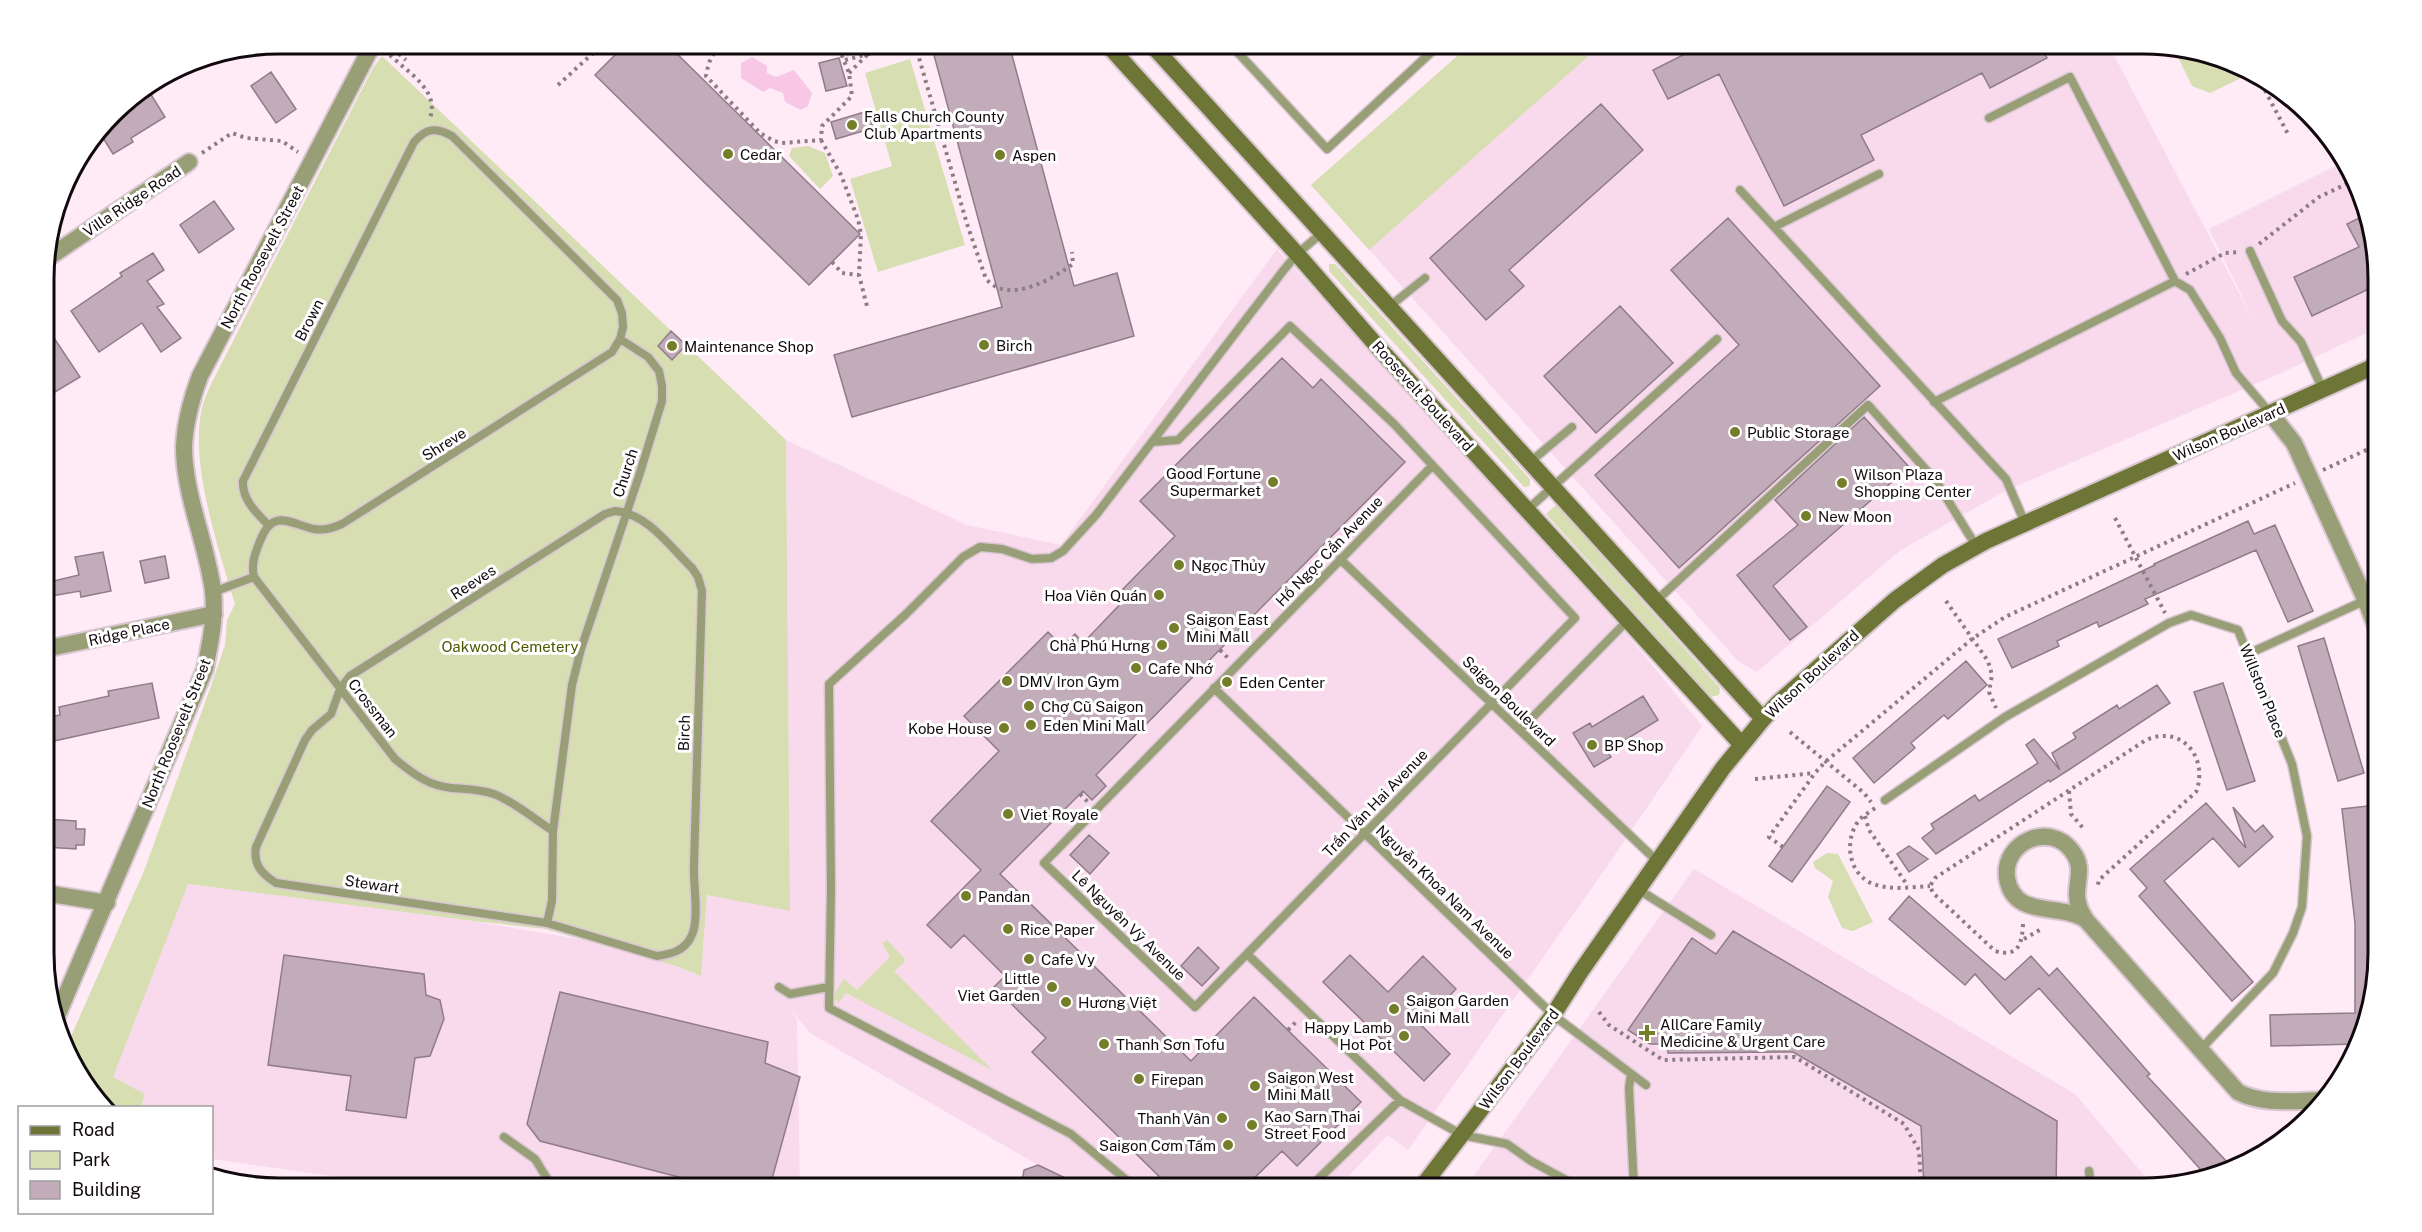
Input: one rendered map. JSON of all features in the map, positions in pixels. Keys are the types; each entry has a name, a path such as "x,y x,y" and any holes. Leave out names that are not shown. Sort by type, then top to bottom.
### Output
{"main road":[{"name":"Roosevelt Boulevard","path":"1116,54 1377,346 1742,745"},
{"path":"1161,54 1763,719"},
{"name":"Wilson Boulevard","path":"1429,1178 1553,1015 1581,971 1742,745 1778,703 1895,600 1943,565 1977,546 2368,369"}],"street":[{"name":"North Roosevelt Street","path":"61,1009 205,669 212,639 213,592 186,470 184,448 190,401 200,376 368,54"},
{"name":"Villa Ridge Road","path":"55,254 189,162"},
{"path":"2271,414 2294,442 2368,590"},
{"name":"Ridge Place","path":"54,647 214,614"},
{"path":"2086,920 2063,910 2037,909 2027,906 2017,898 2007,879 2007,868 2015,849 2023,842 2043,836 2055,838 2072,850 2079,862 2081,872 2077,894 2079,908 2086,920 2238,1092 2253,1099 2313,1100"},
{"path":"54,894 107,903"}],"lane":[{"path":"1239,54 1327,149 1429,54"},
{"path":"1989,118 2070,77 2175,281 2190,290 2220,338 2236,373 2271,414"},
{"path":"429,129 442,130 452,136 611,294 622,313 623,327 620,339"},
{"name":"Brown","path":"268,525 247,501 243,481 414,142 420,134 429,129"},
{"path":"1774,227 1880,174"},
{"path":"1740,190 2006,479 2025,523"},
{"path":"1124,1178 1071,1134 829,1008 831,890 829,684 905,615 963,557 980,547 1002,549 1032,559 1051,558 1063,551 1096,515 1297,254 1323,232"},
{"path":"2250,251 2282,321 2301,342 2323,390"},
{"path":"1390,306 1425,278"},
{"path":"1934,402 2175,281"},
{"path":"1152,442 1178,440 1290,326 1394,424 1432,465"},
{"name":"Church","path":"547,923 553,894 553,831 572,685 580,649 662,401 662,386 658,371 648,357 620,339"},
{"name":"Shreve","path":"268,525 286,519 316,530 330,529 342,524 612,352 620,339"},
{"path":"1527,510 1717,339"},
{"path":"1656,601 1868,405 1936,481 1977,546"},
{"path":"1530,462 1572,428"},
{"name":"Hồ Ngọc Cẩn Avenue","path":"1044,863 1432,465"},
{"name":"Trần Văn Hai Avenue","path":"1195,1007 1575,618 1432,465"},
{"name":"Reeves","path":"340,689 350,676 596,520 615,511 627,512"},
{"name":"Birch","path":"627,512 643,520 692,568 698,577 702,591 694,869 695,927 691,938 683,948"},
{"path":"213,592 254,577 253,561 268,525"},
{"name":"Saigon Boulevard","path":"1341,559 1659,862"},
{"name":"Crossman","path":"254,577 395,759 413,775 449,788 477,790 495,795 553,831"},
{"path":"2248,654 2368,600"},
{"name":"Willston Place","path":"1885,801 2001,719 2170,623 2191,615 2238,630 2292,764 2307,836 2302,907 2293,933 2273,973 2200,1051"},
{"path":"1520,730 1628,620"},
{"name":"Nguyễn Khoa Nam Avenue","path":"1214,688 1553,1015 1646,1085"},
{"name":"Stewart","path":"340,689 331,714 312,730 305,740 256,847 256,864 264,875 276,883 547,923 657,956 672,954 683,948"},
{"name":"Lê Nguyên Vỹ Avenue","path":"1044,863 1195,1007"},
{"path":"1639,890 1711,935"},
{"path":"1247,954 1400,1100 1462,1135 1507,1144 1540,1167 1561,1178"},
{"path":"779,987 789,994 828,987"},
{"path":"1631,1074 1629,1088 1634,1178"},
{"path":"1319,1178 1400,1100"},
{"path":"504,1137 535,1159 546,1178"},
{"path":"2089,1171 2090,1178"}],"path":[{"path":"399,54 406,60"},
{"path":"558,85 592,54"},
{"path":"712,54 709,59 706,76 760,133 782,143 821,140"},
{"path":"842,54 849,73 852,96 846,105 830,116 822,126 821,140 841,175 858,219 861,234 859,275 867,306"},
{"path":"845,60 871,54"},
{"path":"919,54 967,224 986,279 992,285 1002,288 1020,289 1039,285 1073,264 1072,252"},
{"path":"390,55 431,95 433,101 428,123 429,129"},
{"path":"849,73 867,55"},
{"path":"2265,90 2289,136"},
{"path":"189,162 232,133 246,138 282,141 313,161"},
{"path":"2175,281 2224,253 2250,251 2319,197 2347,184"},
{"path":"832,262 842,273 859,275"},
{"path":"1783,847 1769,837 1815,773 1825,762 1972,639 2005,618 2368,449"},
{"path":"2115,518 2170,623"},
{"path":"1946,601 1988,661 1992,675 1989,692 2001,719"},
{"path":"1790,732 1864,793 1876,807 1860,820 1851,838 1849,854 1857,871 1869,883 1887,888 1930,886"},
{"path":"1755,779 1815,773"},
{"path":"2069,790 2071,814 2083,828"},
{"path":"1865,816 1869,830 1909,887"},
{"path":"2023,940 2043,928"},
{"path":"1599,1012 1609,1025 1663,1060 1796,1056 1904,1124 1919,1150 1920,1178"}],"shaded area":[{"path":"1460,54 2113,54 2257,327 2209,229 2337,165 2351,193 2364,235 2368,264 2368,332 2281,373 2005,491 1901,550 1757,672 1738,661 1311,185"},
{"path":"752,57 767,66 767,73 776,77 794,70 812,93 808,106 801,110 785,102 783,93 770,88 763,92 741,78 741,63"},
{"name":"Eden Center","path":"1277,249 1629,637 1702,726 1617,852 1408,1150 1388,1135 1347,1178 1065,1178 1038,1165 810,1033 791,1010 797,1020 800,1178 346,1178 213,1159 213,1106 141,1106 145,1094 112,1077 188,884 473,921 584,940 676,966 701,976 707,895 790,910 786,440 967,525 1061,545"},
{"path":"1694,869 2075,1094 2146,1178 2143,1178 1472,1178"}],"green space":[{"path":"1460,54 1591,54 1369,250 1311,185"},
{"name":"Oakwood Cemetery","path":"382,56 786,440 790,911 707,895 701,976 676,966 545,929 188,884 113,1077 145,1094 141,1106 115,1106 100,1090 84,1066 70,1038 144,871 225,645 227,620 235,604 214,533 203,480 199,454 202,408 210,386 373,68"},
{"path":"2178,57 2215,66 2241,76 2210,93 2192,86"},
{"path":"910,59 965,245 878,272 850,179 892,166 865,73"},
{"path":"808,146 825,153 833,176 820,189 789,156 792,148"},
{"path":"1329,264 1335,264 1530,479 1530,486 1524,487 1329,271"},
{"path":"1556,505 1720,688 1719,695 1710,697 1546,514"},
{"path":"1827,853 1838,854 1873,922 1853,931 1842,928 1828,897 1833,881 1815,868 1813,862"},
{"path":"887,940 905,959 904,963 894,971 992,1070 846,993 839,1003 834,998 844,979 857,990 890,957 882,943"}],"building":[{"name":"Cedar","path":"616,54 677,54 860,234 809,285 595,75"},
{"path":"934,54 1012,54 1074,286 1117,273 1134,336 852,417 834,355 1002,307"},
{"path":"1685,54 2045,54 2047,58 1990,88 1982,73 1861,135 1874,160 1784,206 1719,74 1668,99 1653,70"},
{"name":"Falls Church County Club Apartments","path":"839,58 847,86 826,91 819,63"},
{"path":"271,72 296,109 276,123 251,86"},
{"path":"151,94 165,117 131,138 133,142 113,154 103,138 120,120"},
{"path":"1601,104 1643,150 1509,270 1524,286 1486,320 1430,258"},
{"name":"Falls Church County Club Apartments","path":"868,111 873,128 836,139 831,122"},
{"path":"214,201 234,229 199,253 180,225"},
{"name":"Public Storage","path":"1728,218 1880,386 1679,568 1595,475 1739,345 1671,270"},
{"path":"2359,218 2368,264 2368,289 2312,316 2294,277 2359,247 2347,224"},
{"path":"153,253 164,270 147,281 164,304 157,307 181,338 161,352 142,323 99,352 71,311 122,276 120,273"},
{"path":"1620,306 1673,363 1596,433 1544,376"},
{"name":"Maintenance Shop","path":"671,331 686,345 672,360 658,346"},
{"path":"54,338 80,377 54,393"},
{"path":"1282,358 1313,388 1321,379 1405,462 1096,775 1106,786 1092,800 1083,791 1000,874 1191,1061 1254,997 1361,1102 1297,1166 1282,1151 1254,1178 1161,1178 1032,1052 1046,1038 994,987 1005,976 964,935 951,948 927,925 981,870 931,821 999,751 964,716 1048,632 1062,646 1075,634 1083,643 1129,595 1123,589 1175,536 1140,501"},
{"name":"Wilson Plaza Shopping Center","path":"1864,417 1909,467 1773,586 1807,627 1790,640 1737,575 1798,525 1775,500"},
{"path":"2248,521 2254,534 2275,525 2313,611 2288,622 2256,550 2145,599 2148,604 2099,627 2097,622 2057,641 2059,646 2012,668 1998,639"},
{"path":"103,552 111,591 81,597 80,591 54,595 54,581 79,575 75,557"},
{"path":"165,556 169,578 145,583 140,561"},
{"path":"2324,638 2364,773 2338,781 2298,646"},
{"path":"1966,661 1987,685 1948,719 1944,715 1911,743 1915,748 1874,783 1853,758"},
{"path":"152,683 159,718 54,741 54,716 60,715 59,707 109,696 108,691"},
{"path":"2223,683 2255,781 2227,790 2194,692"},
{"path":"2157,685 2170,703 2070,769 2050,782 2049,780 1936,854 1922,838 1934,829 1931,824 1975,795 1979,801 2038,763 2026,745 2034,739 2060,770 2052,753 2076,738 2073,733 2117,705 2119,709"},
{"path":"1643,696 1658,720 1607,751 1611,757 1594,767 1573,733 1590,723 1592,727"},
{"path":"1827,786 1850,802 1792,882 1769,866"},
{"path":"2206,803 2246,848 2233,807 2255,832 2263,825 2273,837 2239,867 2213,838 2164,881 2253,982 2232,1001 2139,896 2147,888 2130,869"},
{"path":"2368,806 2368,968 2364,997 2356,1025 2349,1044 2271,1046 2270,1015 2355,1013 2355,923 2342,809"},
{"path":"54,820 76,821 76,829 85,829 84,845 76,845 76,849 54,848"},
{"path":"1089,835 1109,853 1090,874 1070,855"},
{"path":"1909,846 1928,859 1909,872 1897,854"},
{"path":"1909,896 2005,980 2031,956 2049,976 2057,968 2150,1074 2147,1076 2227,1162 2201,1170 2039,988 2010,1014 1975,974 1965,985 1889,919"},
{"path":"1733,931 2057,1121 2056,1178 1924,1178 1921,1126 1793,1052 1668,1053 1667,1044 1650,1044 1628,1030 1692,938 1716,954"},
{"path":"1198,947 1219,968 1202,986 1181,966"},
{"path":"284,955 424,974 426,995 440,1000 444,1019 430,1056 415,1058 406,1118 346,1110 351,1076 268,1065"},
{"name":"Saigon Garden Mini Mall","path":"1350,955 1388,992 1423,956 1456,989 1421,1025 1450,1054 1424,1081 1323,982"},
{"path":"560,992 768,1042 765,1063 800,1077 772,1178 682,1178 540,1141 527,1124"},
{"path":"1038,1165 1065,1178 1023,1178 1024,1170"}],"place":[{"name":"Falls Church County Club Apartments","path":"852,125"},
{"name":"Cedar","path":"728,154"},
{"name":"Aspen","path":"1000,155"},
{"name":"Birch","path":"984,345"},
{"name":"Maintenance Shop","path":"672,346"},
{"name":"Public Storage","path":"1735,432"},
{"name":"Good Fortune Supermarket","path":"1273,482"},
{"name":"Wilson Plaza Shopping Center","path":"1842,483"},
{"name":"New Moon","path":"1806,516"},
{"name":"Ngọc Thủy","path":"1179,565"},
{"name":"Hoa Viên Quán","path":"1159,595"},
{"name":"Saigon East Mini Mall","path":"1174,628"},
{"name":"Chả Phú Hưng","path":"1162,645"},
{"name":"Cafe Nhớ","path":"1136,668"},
{"name":"DMV Iron Gym","path":"1007,681"},
{"name":"Eden Center","path":"1227,682"},
{"name":"Chợ Cũ Saigon","path":"1029,706"},
{"name":"Eden Mini Mall","path":"1031,725"},
{"name":"Kobe House","path":"1004,728"},
{"name":"BP Shop","path":"1592,745"},
{"name":"Viet Royale","path":"1008,814"},
{"name":"Pandan","path":"966,896"},
{"name":"Rice Paper","path":"1008,929"},
{"name":"Cafe Vy","path":"1029,959"},
{"name":"Little Viet Garden","path":"1052,987"},
{"name":"Hương Việt","path":"1066,1002"},
{"name":"Saigon Garden Mini Mall","path":"1394,1009"},
{"name":"AllCare Family Medicine & Urgent Care","path":"1647,1033"},
{"name":"Happy Lamb Hot Pot","path":"1404,1036"},
{"name":"Thanh Sơn Tofu","path":"1104,1044"},
{"name":"Firepan","path":"1139,1079"},
{"name":"Saigon West Mini Mall","path":"1255,1086"},
{"name":"Thanh Vân","path":"1222,1118"},
{"name":"Kao Sarn Thai Street Food","path":"1252,1125"},
{"name":"Saigon Cơm Tấm","path":"1228,1145"}]}
